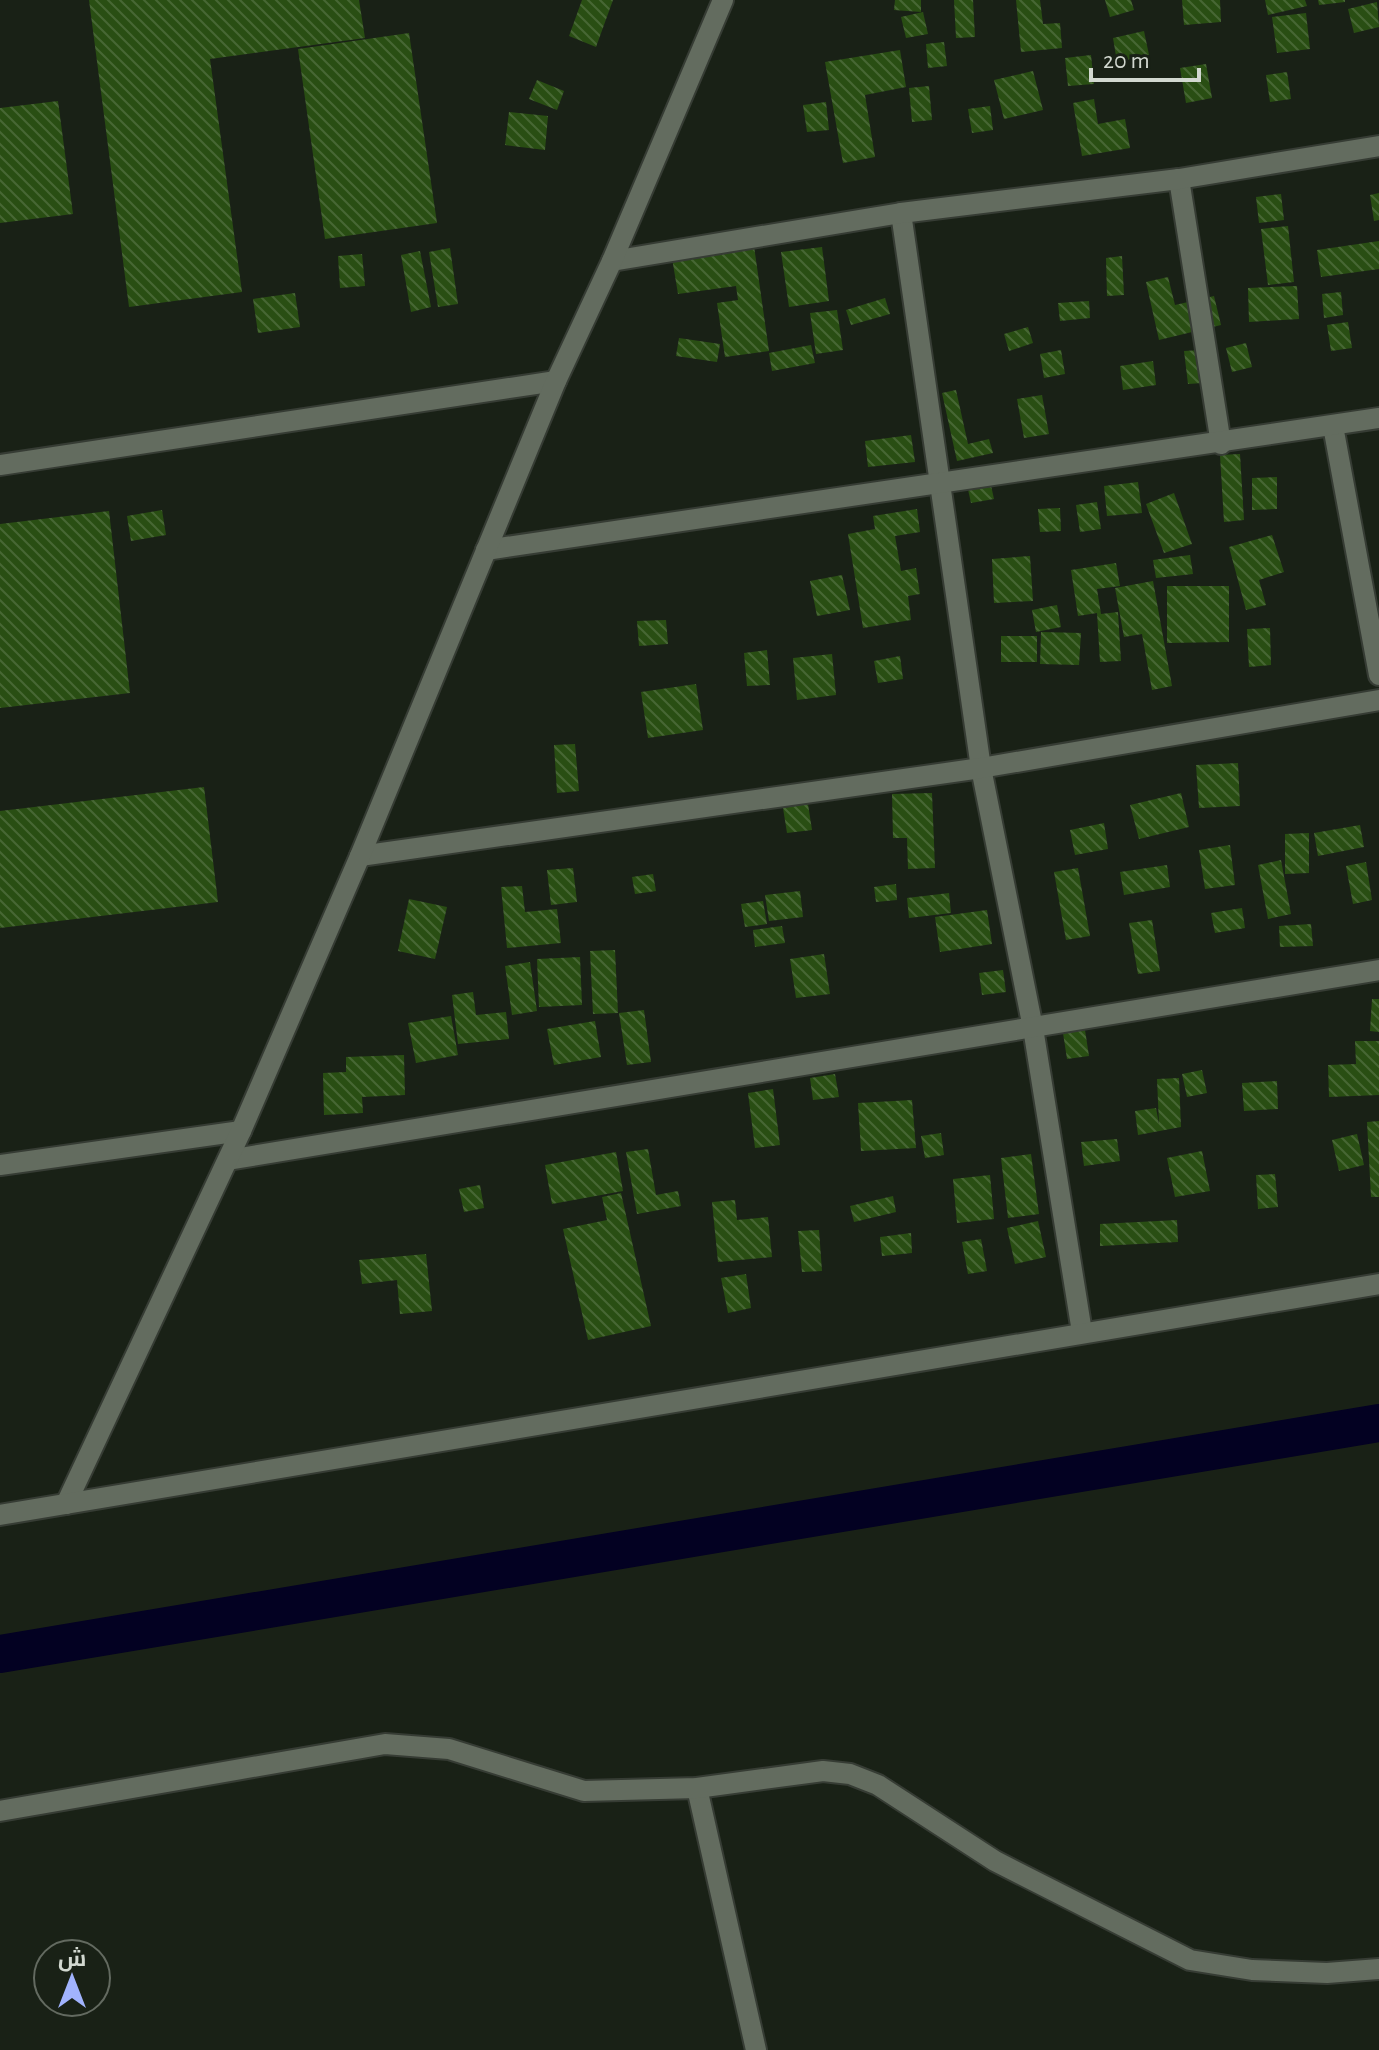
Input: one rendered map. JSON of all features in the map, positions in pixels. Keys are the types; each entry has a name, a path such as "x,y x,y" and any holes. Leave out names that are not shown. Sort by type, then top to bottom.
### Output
{"street":[{"path":"66,1504 241,1131 360,856 556,381 612,261 723,0"},
{"path":"612,261 901,213 1179,179 1379,146"},
{"path":"1179,179 1221,444"},
{"path":"901,213 981,768 1033,1028 1082,1332"},
{"path":"0,465 556,381"},
{"path":"486,550 942,486 1379,418"},
{"path":"1333,426 1379,675"},
{"path":"360,856 981,768 1379,700"},
{"path":"228,1160 1379,970"},
{"path":"0,1165 241,1131"},
{"path":"0,1515 1379,1284"},
{"path":"0,1811 385,1744 449,1749 584,1791 697,1788 823,1771 850,1774 878,1785 995,1861 1190,1960 1252,1970 1327,1973 1379,1969"},
{"path":"697,1788 756,2050"}],"building":[{"path":"89,0 359,0 365,38 210,59 242,292 129,307"},
{"path":"582,0 613,0 596,47 569,36"},
{"path":"895,0 921,0 921,12 894,10"},
{"path":"954,0 973,0 975,37 956,38"},
{"path":"1016,0 1040,0 1043,24 1060,23 1062,48 1021,52"},
{"path":"1105,0 1131,0 1134,10 1110,17"},
{"path":"1182,0 1220,0 1221,22 1184,25"},
{"path":"1265,0 1305,0 1307,6 1268,15"},
{"path":"1318,0 1345,0 1345,2 1319,5"},
{"path":"1377,2 1379,27 1354,33 1348,9"},
{"path":"923,12 928,34 906,38 901,17"},
{"path":"1306,13 1310,49 1277,53 1272,17"},
{"path":"1144,31 1149,55 1117,62 1113,38"},
{"path":"409,33 437,223 325,239 298,49"},
{"path":"944,42 947,66 928,68 926,44"},
{"path":"900,50 906,87 865,95 875,157 843,163 825,62"},
{"path":"1091,55 1094,84 1068,86 1065,58"},
{"path":"1206,64 1212,98 1186,103 1180,68"},
{"path":"1033,71 1043,110 1004,119 994,80"},
{"path":"1287,72 1291,99 1270,102 1266,75"},
{"path":"537,80 564,91 557,110 529,99"},
{"path":"929,86 932,120 912,122 909,88"},
{"path":"1094,99 1098,124 1125,119 1130,148 1082,156 1073,103"},
{"path":"58,101 73,214 0,223 0,108"},
{"path":"826,102 829,130 807,132 803,105"},
{"path":"990,106 993,130 972,133 968,109"},
{"path":"509,112 548,116 545,150 505,145"},
{"path":"1379,193 1379,220 1374,221 1370,195"},
{"path":"1281,194 1284,220 1259,223 1256,197"},
{"path":"1288,226 1294,282 1268,285 1261,229"},
{"path":"1379,241 1379,269 1321,277 1317,250"},
{"path":"754,246 769,351 725,357 717,303 738,300 736,286 678,294 672,258"},
{"path":"822,247 829,301 789,307 781,252"},
{"path":"450,248 458,304 438,307 429,252"},
{"path":"420,251 431,307 411,312 401,255"},
{"path":"362,254 365,286 340,288 338,256"},
{"path":"1122,256 1124,295 1107,296 1106,258"},
{"path":"1168,277 1175,305 1214,296 1221,325 1159,340 1146,282"},
{"path":"1297,286 1299,319 1249,322 1248,288"},
{"path":"1341,292 1343,315 1324,318 1322,294"},
{"path":"295,293 300,327 258,333 253,299"},
{"path":"885,298 890,314 851,325 846,310"},
{"path":"1089,301 1090,318 1060,321 1058,303"},
{"path":"837,310 843,350 816,354 810,313"},
{"path":"1348,322 1352,348 1331,351 1327,325"},
{"path":"1028,327 1033,343 1009,351 1004,334"},
{"path":"679,338 720,344 717,362 676,356"},
{"path":"1246,343 1252,367 1232,372 1226,348"},
{"path":"811,345 815,363 772,371 769,353"},
{"path":"1061,350 1065,374 1044,378 1040,354"},
{"path":"1200,350 1203,383 1188,384 1184,351"},
{"path":"1153,361 1156,385 1123,390 1120,366"},
{"path":"956,390 968,444 989,439 993,453 957,461 942,393"},
{"path":"1042,395 1049,434 1024,438 1017,399"},
{"path":"911,435 915,462 868,467 865,441"},
{"path":"1240,454 1244,520 1224,522 1220,455"},
{"path":"1277,477 1277,509 1252,510 1252,478"},
{"path":"990,481 994,499 971,503 967,485"},
{"path":"1138,482 1142,513 1107,516 1104,486"},
{"path":"1174,493 1192,544 1164,553 1146,504"},
{"path":"1097,502 1101,529 1080,532 1076,505"},
{"path":"1060,508 1061,531 1040,532 1038,509"},
{"path":"917,509 920,532 895,536 901,571 916,568 920,594 908,596 911,620 863,628 848,534 875,529 873,516"},
{"path":"162,510 166,535 131,541 127,516"},
{"path":"109,511 130,693 0,708 0,524"},
{"path":"1272,535 1284,572 1259,580 1266,605 1246,610 1229,547"},
{"path":"1190,555 1193,574 1156,578 1153,560"},
{"path":"1030,556 1033,601 994,603 992,559"},
{"path":"1116,563 1120,586 1097,589 1101,614 1118,612 1121,661 1100,662 1097,613 1078,616 1071,570"},
{"path":"842,575 850,610 817,616 810,581"},
{"path":"1153,581 1172,686 1152,690 1142,634 1124,637 1115,588"},
{"path":"1167,586 1229,586 1229,642 1167,643"},
{"path":"1057,605 1061,627 1036,632 1032,610"},
{"path":"666,620 668,644 639,646 637,621"},
{"path":"1270,628 1271,665 1249,667 1247,629"},
{"path":"1041,632 1081,633 1079,665 1040,664"},
{"path":"1001,636 1037,636 1037,662 1001,662"},
{"path":"767,650 770,685 747,686 744,653"},
{"path":"832,654 836,695 797,700 793,658"},
{"path":"900,656 903,679 878,683 874,661"},
{"path":"696,684 703,730 648,738 641,692"},
{"path":"575,744 579,791 557,793 554,745"},
{"path":"1238,763 1240,806 1199,808 1196,765"},
{"path":"204,787 218,902 0,928 0,811"},
{"path":"932,793 935,868 908,869 907,838 893,838 892,794"},
{"path":"1181,793 1189,827 1139,839 1130,805"},
{"path":"808,804 812,830 787,833 783,808"},
{"path":"1104,823 1108,849 1075,855 1070,830"},
{"path":"1360,825 1364,847 1318,856 1314,833"},
{"path":"1309,833 1309,873 1285,874 1285,834"},
{"path":"1230,845 1235,885 1205,889 1199,850"},
{"path":"1281,860 1291,914 1268,919 1258,865"},
{"path":"1366,862 1372,900 1353,904 1346,866"},
{"path":"1167,865 1170,887 1124,895 1120,872"},
{"path":"573,868 577,902 551,905 547,870"},
{"path":"1078,868 1090,936 1066,940 1054,872"},
{"path":"653,874 656,891 635,894 632,877"},
{"path":"896,884 897,900 876,902 874,887"},
{"path":"522,886 525,912 557,909 561,943 507,948 501,887"},
{"path":"800,891 803,917 769,921 765,895"},
{"path":"949,893 951,913 909,918 907,898"},
{"path":"409,899 447,907 435,959 398,951"},
{"path":"763,901 767,924 745,927 741,904"},
{"path":"1242,908 1245,928 1215,933 1211,913"},
{"path":"987,910 992,944 940,952 935,917"},
{"path":"1152,920 1160,971 1138,974 1129,923"},
{"path":"1311,924 1313,946 1280,947 1279,926"},
{"path":"782,926 785,943 755,947 753,930"},
{"path":"615,950 618,1013 593,1014 590,951"},
{"path":"824,954 830,994 796,998 790,959"},
{"path":"580,957 582,1005 539,1007 537,959"},
{"path":"530,962 537,1011 512,1015 505,966"},
{"path":"1003,970 1006,992 982,995 979,973"},
{"path":"473,992 476,1015 506,1012 509,1039 458,1044 452,995"},
{"path":"1372,999 1379,999 1379,1032 1370,1031"},
{"path":"644,1010 651,1062 627,1065 619,1013"},
{"path":"451,1016 458,1055 416,1063 408,1023"},
{"path":"595,1021 601,1057 554,1065 547,1029"},
{"path":"1085,1030 1089,1056 1067,1059 1063,1033"},
{"path":"1355,1041 1379,1041 1379,1095 1329,1097 1328,1065 1356,1064"},
{"path":"404,1055 405,1095 362,1097 363,1113 324,1115 323,1073 346,1072 346,1057"},
{"path":"1202,1070 1207,1093 1187,1097 1182,1074"},
{"path":"835,1074 839,1097 813,1100 810,1078"},
{"path":"1179,1078 1181,1127 1138,1135 1135,1111 1156,1108 1159,1124 1157,1079"},
{"path":"1277,1081 1278,1109 1244,1111 1242,1083"},
{"path":"773,1089 780,1145 755,1148 748,1093"},
{"path":"912,1100 916,1148 861,1151 858,1103"},
{"path":"1379,1121 1379,1197 1371,1197 1367,1122"},
{"path":"941,1133 944,1155 925,1158 921,1136"},
{"path":"1357,1134 1364,1165 1339,1171 1332,1140"},
{"path":"1117,1139 1120,1161 1084,1166 1081,1142"},
{"path":"648,1149 656,1195 678,1191 681,1206 637,1214 626,1152"},
{"path":"1202,1151 1210,1191 1175,1197 1167,1158"},
{"path":"616,1152 623,1191 552,1204 545,1165"},
{"path":"1031,1154 1039,1214 1008,1218 1001,1158"},
{"path":"1275,1174 1278,1207 1258,1209 1256,1175"},
{"path":"990,1175 994,1219 957,1223 953,1179"},
{"path":"480,1185 484,1208 464,1212 459,1189"},
{"path":"621,1193 651,1326 588,1340 563,1229 607,1220 602,1197"},
{"path":"893,1196 896,1212 854,1222 850,1206"},
{"path":"735,1200 737,1220 768,1217 772,1257 718,1262 712,1202"},
{"path":"1177,1220 1178,1242 1100,1246 1100,1224"},
{"path":"1038,1221 1046,1257 1015,1264 1007,1228"},
{"path":"819,1230 822,1271 802,1272 798,1231"},
{"path":"911,1233 912,1253 882,1256 880,1237"},
{"path":"981,1239 987,1271 968,1274 962,1242"},
{"path":"426,1254 432,1311 400,1314 397,1280 362,1284 359,1260"},
{"path":"746,1274 751,1308 728,1313 721,1278"}],"waterway":[{"path":"0,1654 1379,1423"}]}
